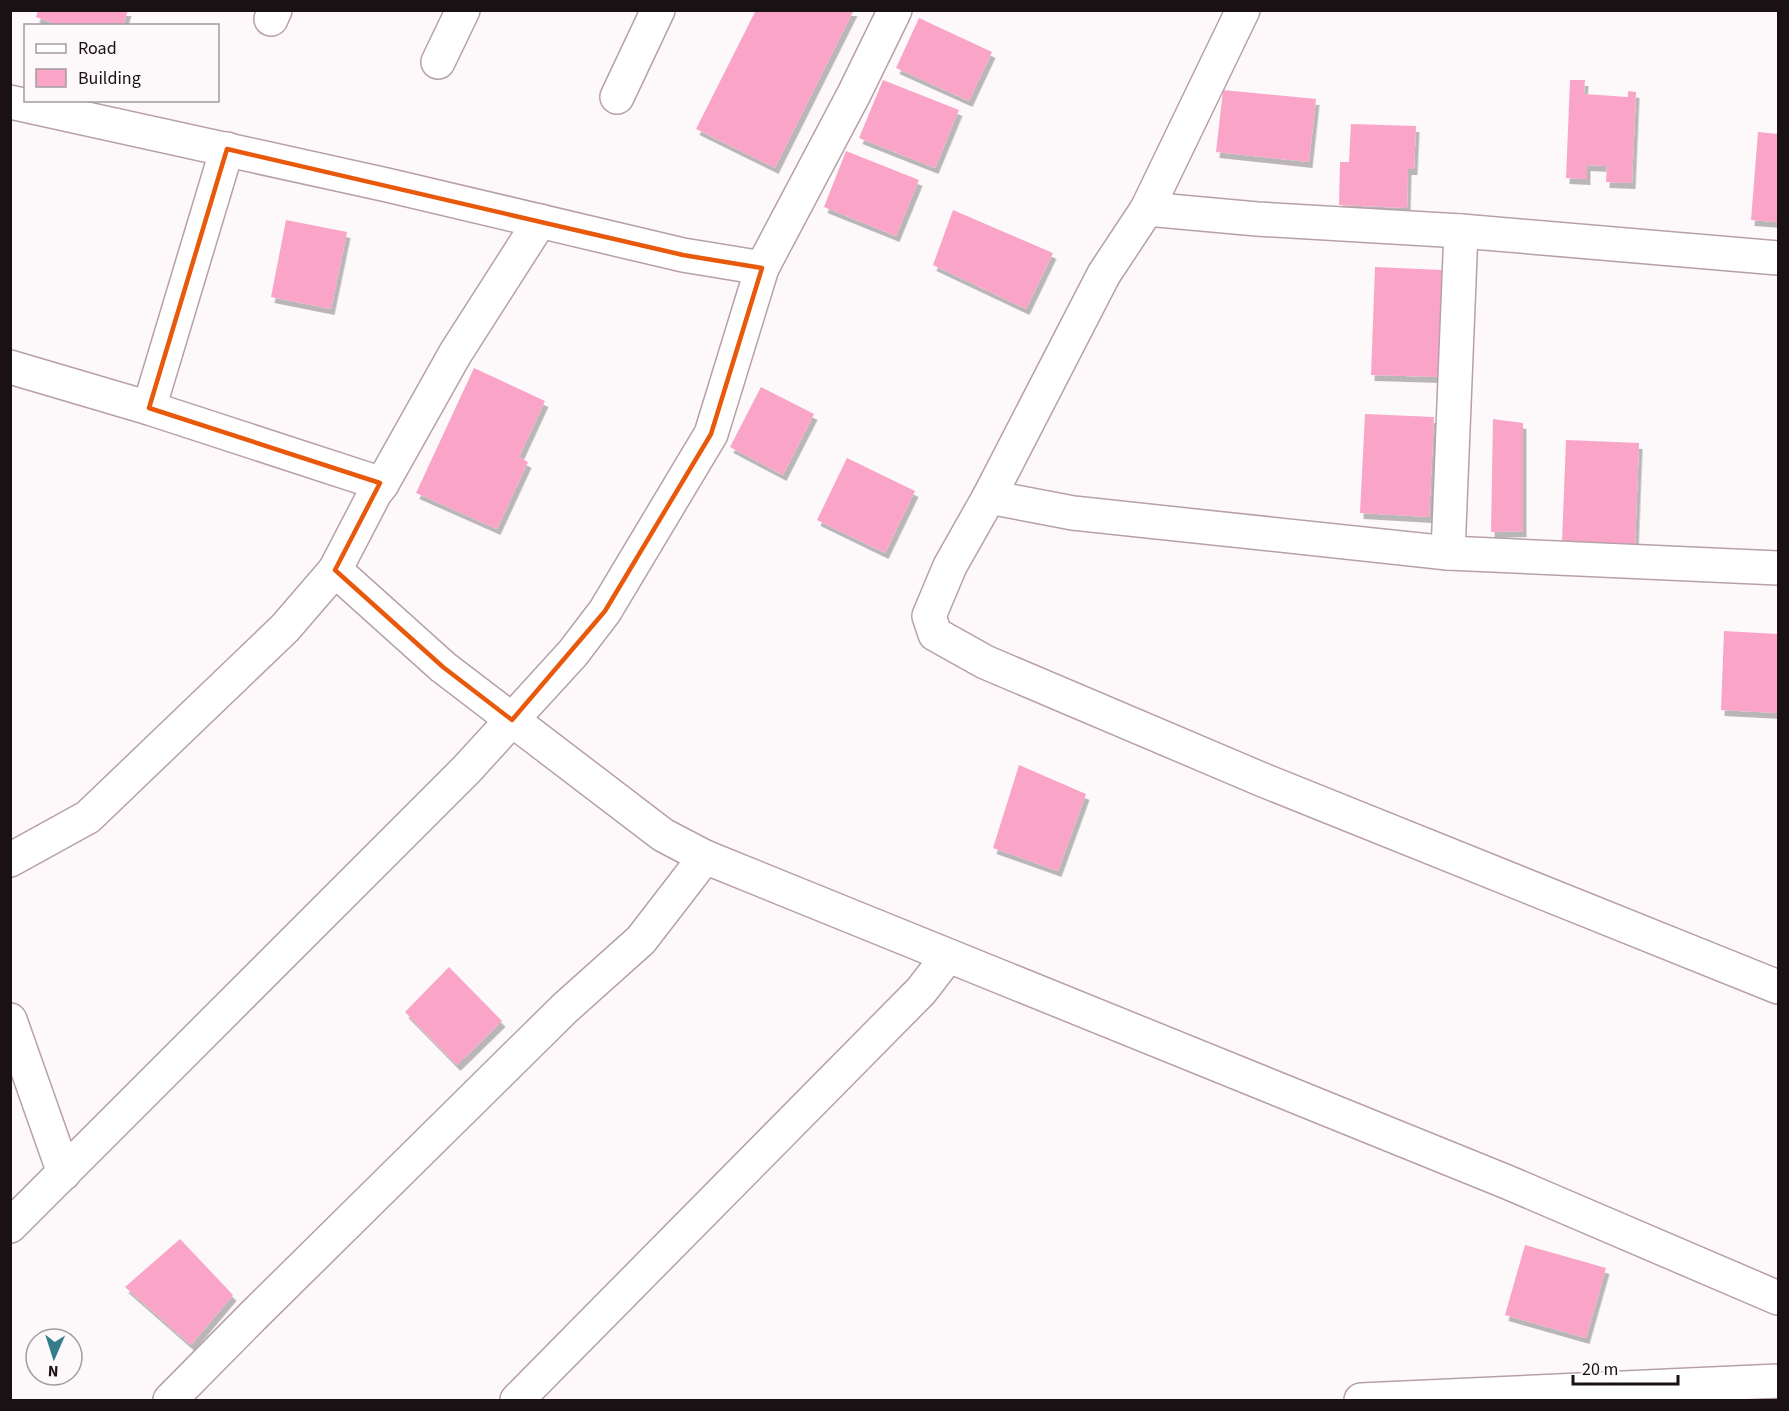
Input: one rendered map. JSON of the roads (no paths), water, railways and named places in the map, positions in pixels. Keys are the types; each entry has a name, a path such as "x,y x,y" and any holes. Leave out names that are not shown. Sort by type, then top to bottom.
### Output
{"street":[{"path":"438,62 463,10"},
{"path":"616,97 658,10"},
{"path":"10,1226 467,769 573,653 604,611 711,434 762,268 855,94 895,10"},
{"path":"1244,10 1147,209 1104,274 989,497 950,566 929,616 935,634 986,662 1263,780 1779,987"},
{"path":"10,102 227,149 682,255 762,268"},
{"path":"149,408 227,149"},
{"path":"1147,209 1257,219 1461,231 1779,258"},
{"path":"10,860 88,817 285,628 334,570 454,354 540,221"},
{"path":"1448,553 1461,231"},
{"path":"10,368 149,408 382,484"},
{"path":"989,497 1072,513 1448,553 1779,568"},
{"path":"334,570 442,667 663,835 705,857 1508,1182 1779,1298"},
{"path":"170,1401 565,1008 640,940 705,857"},
{"path":"517,1401 921,992 948,956"},
{"path":"10,1020 64,1173"},
{"path":"1361,1401 1779,1381"}]}
